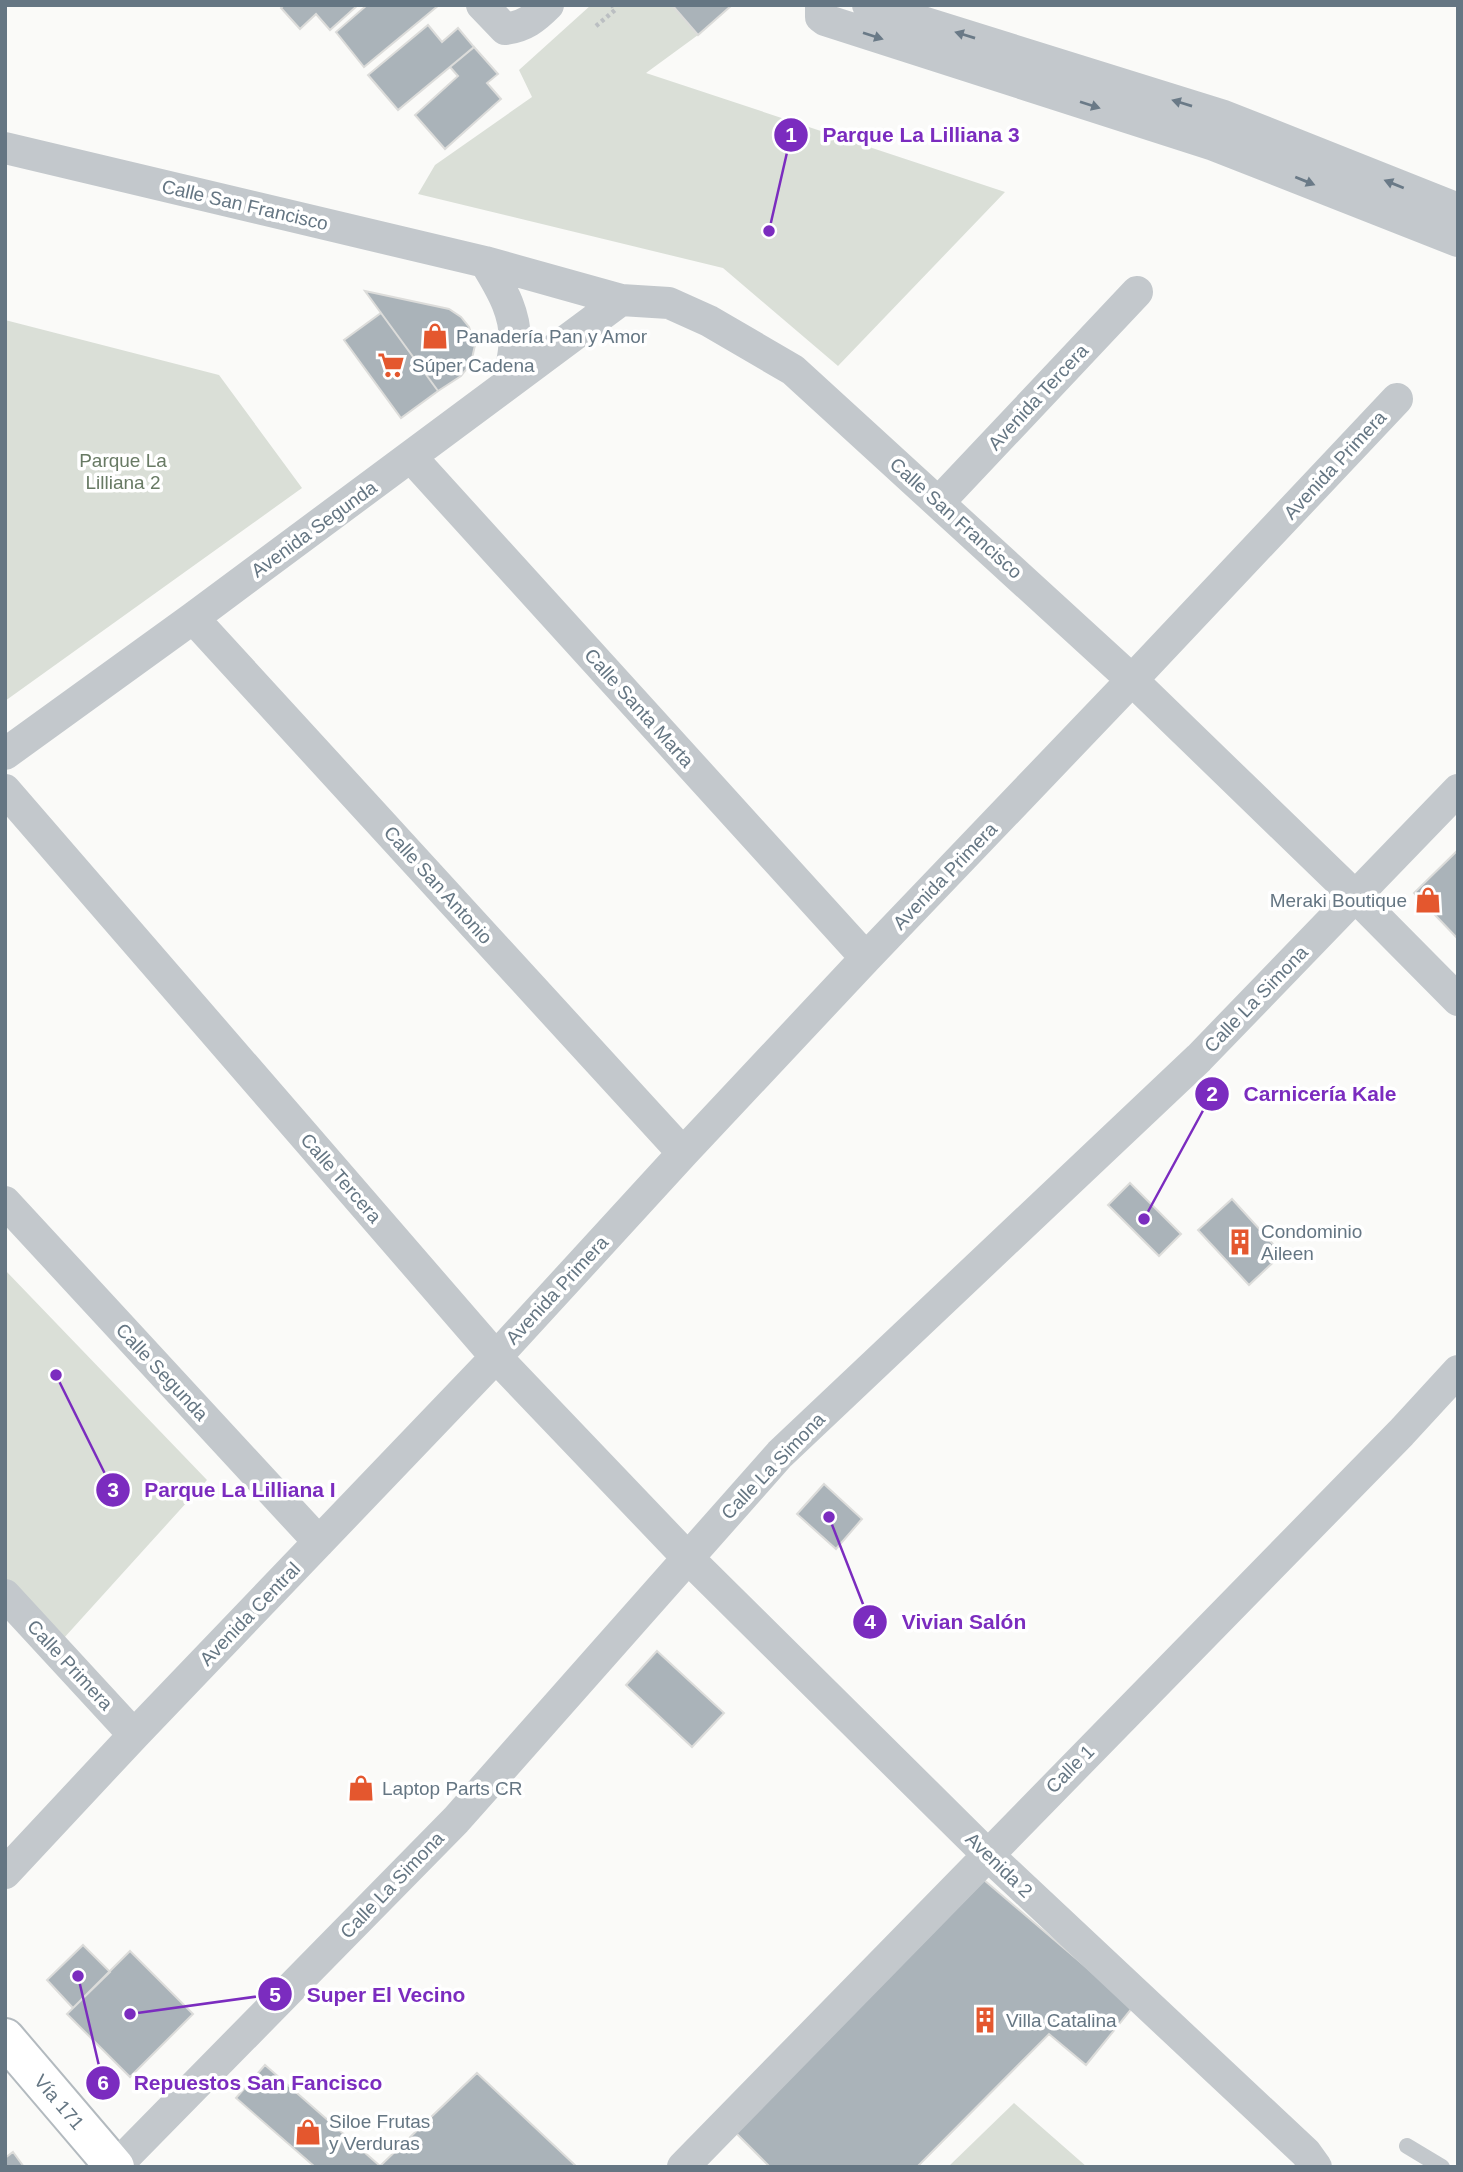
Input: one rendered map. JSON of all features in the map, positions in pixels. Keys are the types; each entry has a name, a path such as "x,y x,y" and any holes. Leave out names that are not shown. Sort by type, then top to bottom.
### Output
{"main road":[{"name":"Vía 171","path":"5,2038 115,2167"}],"street":[{"path":"482,5 505,29 526,24 548,5"},
{"path":"821,5 820,13 825,20 1213,145 1458,242"},
{"path":"868,5 1224,116 1458,209"},
{"name":"Calle San Francisco","path":"5,148 485,262 621,300 669,303 709,321 793,370 1132,680 1458,1000"},
{"path":"485,262 506,297 514,328 515,347 508,382"},
{"name":"Avenida Tercera","path":"939,502 1138,292"},
{"name":"Avenida Segunda","path":"5,754 621,300"},
{"name":"Avenida Primera","path":"496,1357 866,958 1397,399"},
{"name":"Calle Santa Marta","path":"411,457 866,958"},
{"name":"Calle San Antonio","path":"193,618 683,1153"},
{"name":"Calle Tercera","path":"5,790 496,1357 687,1557"},
{"name":"Calle La Simona","path":"115,2167 456,1820 780,1454 1199,1058 1458,790"},
{"name":"Calle Segunda","path":"5,1202 319,1542"},
{"name":"Avenida Central","path":"5,1873 496,1357"},
{"name":"Calle 1","path":"682,2167 1401,1433 1458,1371"},
{"name":"Avenida 2","path":"687,1557 987,1854 1307,2153 1316,2167"},
{"name":"Calle Primera","path":"5,1595 134,1735"}],"lane":[{"path":"1407,2146 1442,2167"}],"path":[{"path":"596,26 615,10 612,5"}],"green space":[{"path":"591,5 672,5 698,35 646,73 1005,192 838,366 723,268 418,194 435,165 532,97 519,70"},
{"name":"Parque La Lilliana 2","path":"5,320 219,375 302,488 5,701"},
{"path":"5,1270 207,1480 54,1649 5,1595"},
{"path":"1014,2103 1087,2167 948,2167"}],"building":[{"path":"284,5 358,5 330,30 316,14 300,29 281,8"},
{"path":"367,5 439,5 364,67 336,32"},
{"path":"672,5 732,5 698,35"},
{"path":"428,25 442,42 458,28 474,47 398,110 368,75"},
{"path":"474,47 498,74 487,83 501,99 445,149 415,115 458,76 450,67"},
{"name":"Panadería Pan y Amor","path":"365,291 449,309 461,317 469,327 475,345 471,363 461,376 438,391"},
{"name":"Súper Cadena","path":"381,313 438,391 401,418 344,340"},
{"path":"1458,850 1458,939 1414,893"},
{"path":"1130,1183 1181,1234 1159,1256 1108,1205"},
{"name":"Condominio Aileen","path":"1232,1199 1282,1254 1249,1285 1198,1230"},
{"path":"824,1484 862,1519 836,1549 797,1514"},
{"path":"657,1651 724,1713 692,1747 626,1685"},
{"name":"Villa Catalina","path":"984,1880 1133,2007 1086,2065 1049,2034 917,2167 770,2167 736,2133"},
{"path":"83,1945 110,1972 73,2008 47,1980"},
{"path":"130,1951 193,2014 130,2077 67,2014"},
{"name":"Siloe Frutas y Verduras","path":"265,2065 380,2167 315,2167 236,2098"},
{"path":"477,2073 577,2167 380,2166"},
{"path":"13,2152 24,2167 5,2167 5,2158"}],"place":[{"name":"Parque La Lilliana 3","path":"769,231"},
{"name":"Panadería Pan y Amor","path":"435,336"},
{"name":"Súper Cadena","path":"391,365"},
{"name":"Meraki Boutique","path":"1428,900"},
{"name":"Carnicería Kale","path":"1144,1219"},
{"name":"Condominio Aileen","path":"1240,1242"},
{"name":"Parque La Lilliana I","path":"56,1375"},
{"name":"Vivian Salón","path":"829,1517"},
{"name":"Laptop Parts CR","path":"361,1788"},
{"name":"Repuestos San Fancisco","path":"78,1976"},
{"name":"Super El Vecino","path":"130,2014"},
{"name":"Villa Catalina","path":"985,2020"},
{"name":"Siloe Frutas y Verduras","path":"308,2132"}]}
